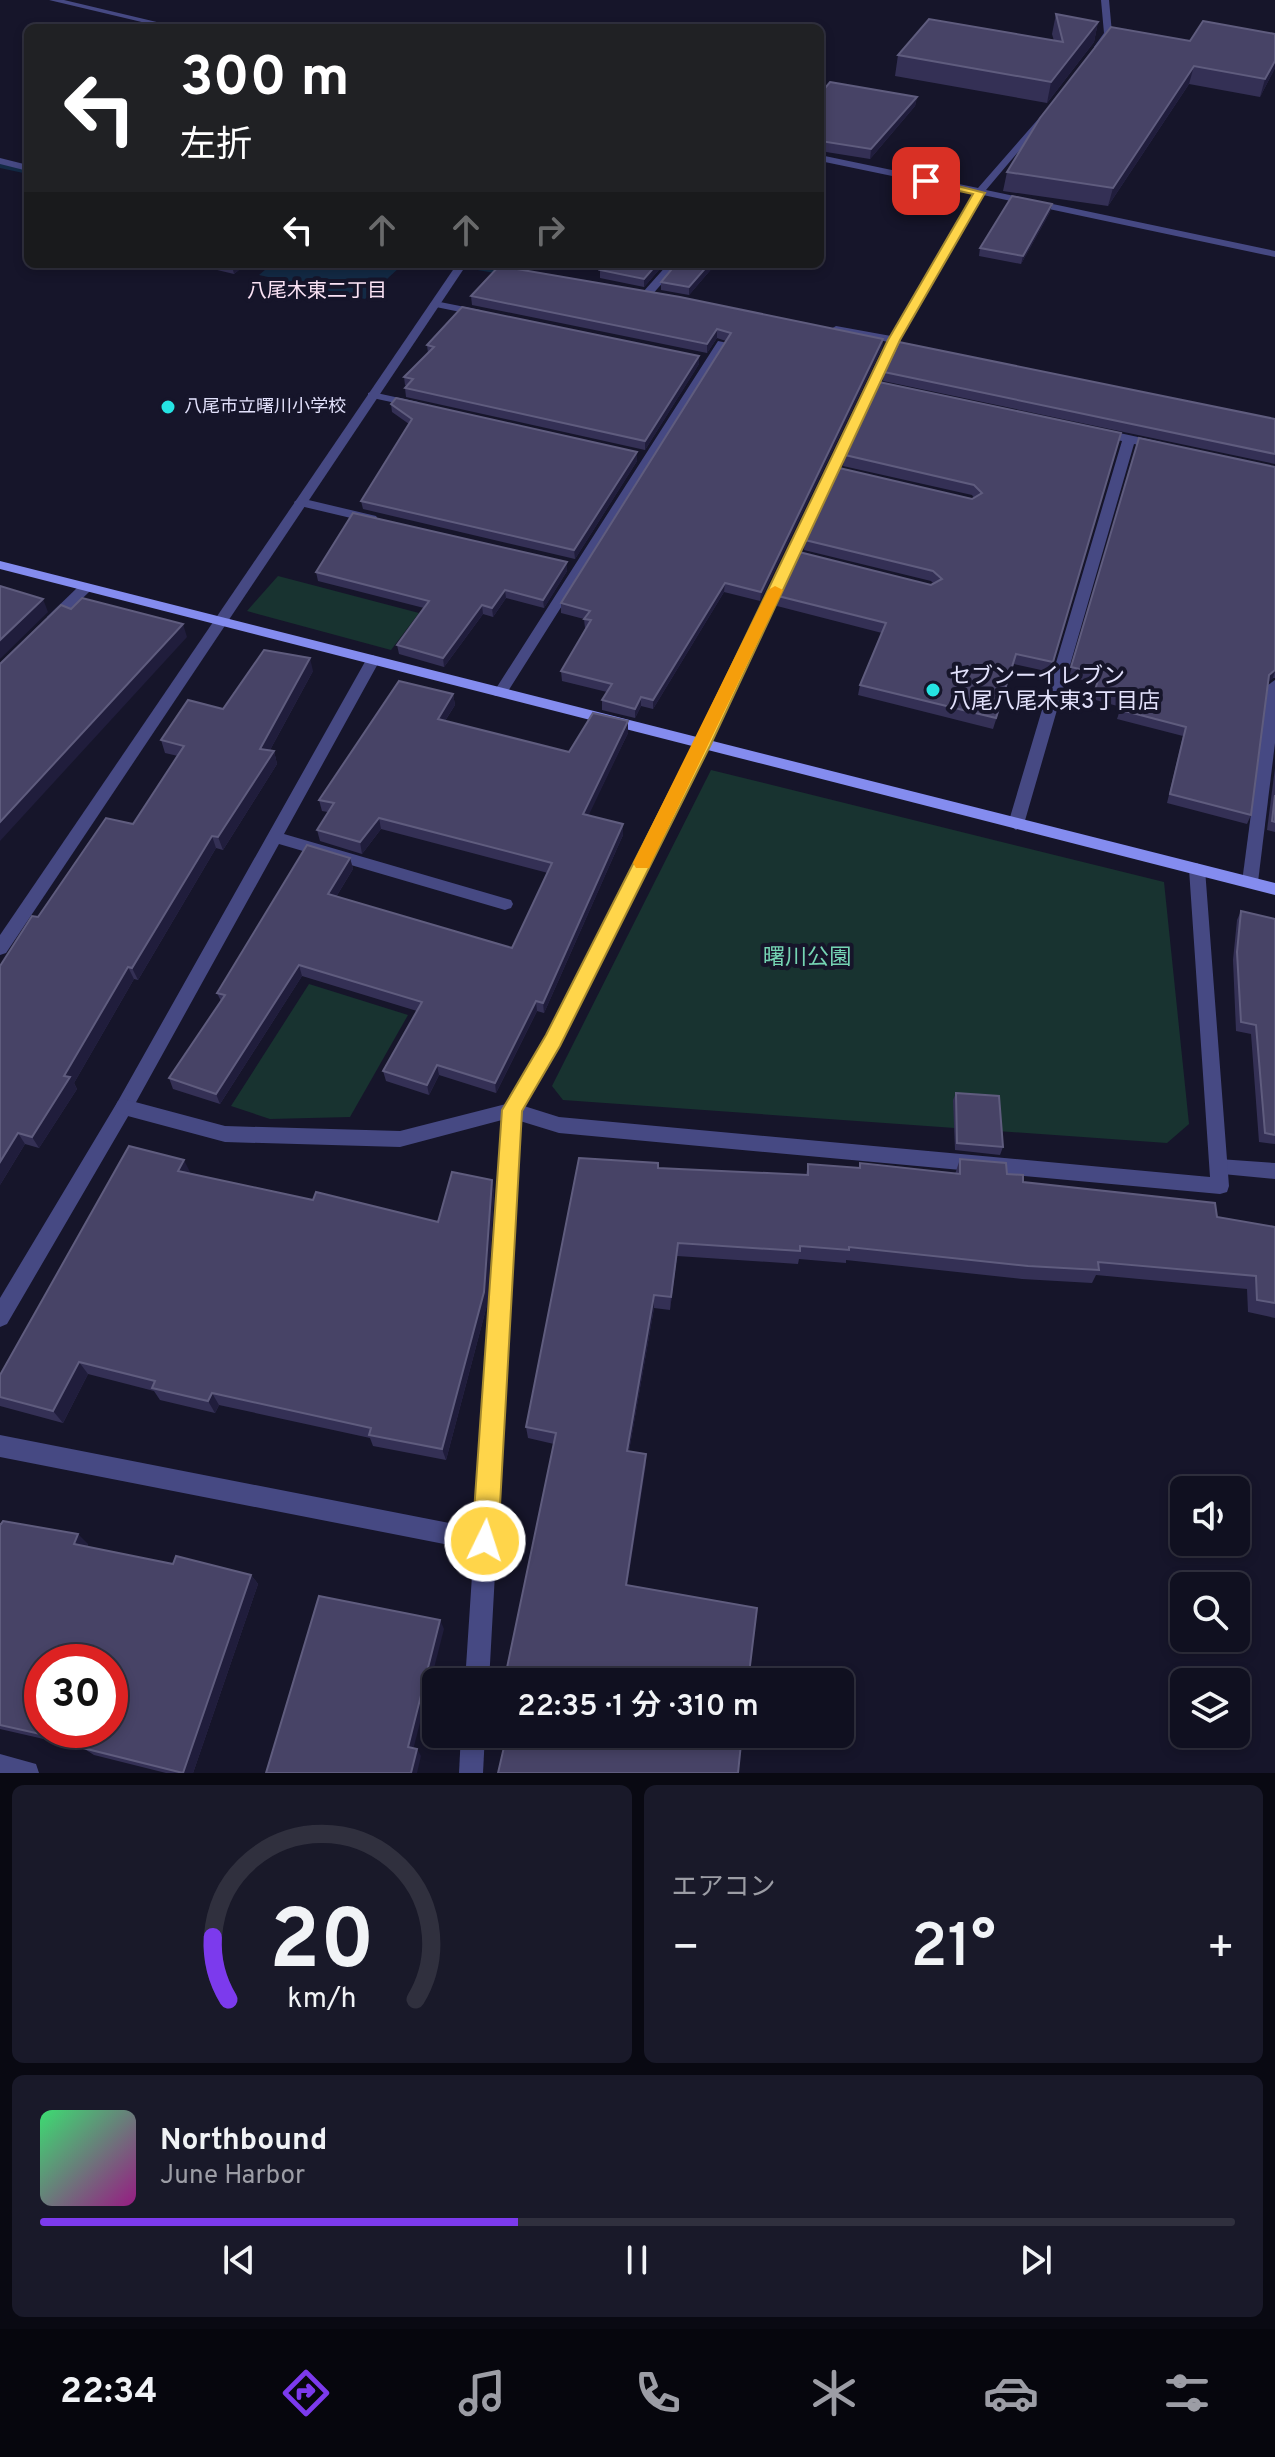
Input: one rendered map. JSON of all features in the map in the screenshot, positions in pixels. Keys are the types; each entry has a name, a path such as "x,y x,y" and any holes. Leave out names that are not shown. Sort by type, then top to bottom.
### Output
{"street":[{"path":"53,0 160,24"},
{"path":"1091,56 1108,33 1105,0"},
{"path":"478,1668 512,1110 553,1040 701,746 894,340 979,193 1055,103"},
{"path":"824,159 1275,254"},
{"path":"0,161 24,167"},
{"path":"0,948 459,268"},
{"path":"511,268 537,273"},
{"path":"647,294 670,268"},
{"path":"631,291 662,296"},
{"path":"435,304 496,316"},
{"path":"817,326 894,340"},
{"path":"500,693 722,343"},
{"path":"696,357 711,360"},
{"path":"873,385 888,388"},
{"path":"372,395 434,409"},
{"path":"1084,429 1173,448"},
{"path":"1016,824 1129,439"},
{"path":"634,454 649,457"},
{"path":"832,470 848,473"},
{"path":"300,502 393,524"},
{"path":"792,554 808,558"},
{"path":"564,564 579,567"},
{"path":"0,565 220,619 701,746 1275,889"},
{"path":"42,629 85,588"},
{"path":"0,1317 124,1107 373,660"},
{"path":"1250,882 1275,685"},
{"path":"275,837 505,904"},
{"path":"124,1107 225,1134 400,1139 512,1110 559,1125 1220,1186 1197,869"},
{"path":"1219,1167 1275,1171"},
{"path":"0,1446 485,1541"},
{"path":"471,1773 472,1748"},
{"path":"0,1766 27,1773"}],"green space":[{"path":"278,576 419,613 391,650 247,611"},
{"name":"曙川公園","path":"711,770 1164,882 1189,1124 1167,1143 563,1100 552,1086"},
{"path":"309,984 408,1015 350,1117 270,1119 231,1106"}],"water":[{"path":"267,268 399,268 365,299 259,275"}],"building":[{"path":"1056,14 1098,22 1051,82 898,55 929,19 1063,42"},
{"path":"1203,21 1275,34 1275,61 1265,79 1194,66 1113,188 1007,172 1040,118 1111,27 1190,41"},
{"path":"830,82 917,97 871,149 824,142 824,89"},
{"path":"1012,196 1052,204 1023,256 980,248"},
{"path":"497,268 511,268 680,297 883,339 761,592 725,583 653,700 641,697 635,709 602,700 612,684 561,671 591,620 584,619 590,611 561,603 731,333 717,329 707,344 471,296"},
{"path":"602,268 654,268 644,279 600,270"},
{"path":"673,268 706,268 689,287 661,282"},
{"path":"462,307 699,356 645,441 405,388 413,379 404,377 434,347 427,345"},
{"path":"899,342 1275,419 1275,454 884,372"},
{"path":"879,382 1121,433 1053,662 1016,654 996,718 860,685 886,623 778,596 799,552 931,585 942,579 933,571 805,540 839,468 972,499 982,493 974,485 845,455"},
{"path":"396,398 637,452 574,550 361,501 412,419 391,404"},
{"path":"1139,438 1275,467 1275,670 1269,675 1251,815 1170,794 1186,727 1121,710 1124,698 1095,690 1100,674 1071,667"},
{"path":"353,513 567,562 543,600 505,590 492,608 482,605 443,658 397,645 429,601 316,572"},
{"path":"0,586 43,599 0,640"},
{"path":"82,598 183,624 0,822 0,664 61,605 71,609"},
{"path":"264,650 310,658 260,749 274,751 218,837 212,836 132,968 128,967 64,1076 70,1077 32,1137 18,1133 0,1162 0,966 32,916 38,917 106,818 133,824 184,746 161,740 188,700 223,709"},
{"path":"399,681 453,694 438,719 569,752 593,713 628,721 583,814 623,824 543,1003 536,1001 495,1083 437,1065 427,1085 383,1071 422,1002 299,965 216,1094 169,1078 225,995 217,993 307,845 350,858 328,894 512,948 552,863 379,818 360,842 317,830 334,803 319,800"},
{"path":"1275,795 1275,822 1272,821"},
{"path":"1241,911 1275,919 1275,1135 1265,1133 1256,1025 1241,1022 1237,952"},
{"path":"956,1093 999,1096 1003,1147 957,1143"},
{"path":"129,1146 184,1160 178,1171 313,1200 316,1192 438,1222 452,1172 492,1180 484,1292 442,1449 369,1435 371,1428 212,1393 208,1401 152,1388 155,1381 79,1362 53,1411 0,1397 0,1375"},
{"path":"579,1158 658,1163 658,1168 808,1175 808,1164 860,1168 860,1163 960,1174 960,1159 1006,1163 1007,1174 1023,1175 1023,1182 1215,1203 1217,1217 1275,1227 1275,1303 1257,1300 1256,1276 1098,1262 1099,1270 1028,1266 849,1247 849,1250 800,1246 800,1251 678,1243 671,1297 654,1295 627,1451 646,1454 626,1585 757,1608 750,1668 507,1668 556,1433 526,1427"},
{"path":"3,1521 78,1534 74,1544 173,1564 176,1556 251,1575 183,1773 83,1748 128,1748 128,1644 24,1644 24,1730 0,1725 0,1524"},
{"path":"319,1596 440,1620 428,1668 422,1668 422,1691 408,1747 417,1749 411,1773 266,1773"},
{"path":"504,1748 741,1748 738,1773 498,1773"}],"waterway":[{"path":"0,165 24,170"},
{"path":"483,268 517,274"}],"slow traffic":[{"path":"642,863 775,590"}],"place":[{"name":"八尾市立曙川小学校","path":"168,407"},
{"name":"セブンーイレブン 八尾八尾木東3丁目店","path":"933,690"}],"district":[{"name":"八尾木東二丁目","path":"317,292"}],"route":[{"path":"485,1541 512,1110 553,1040 701,746 894,340 979,193 926,181"}]}
